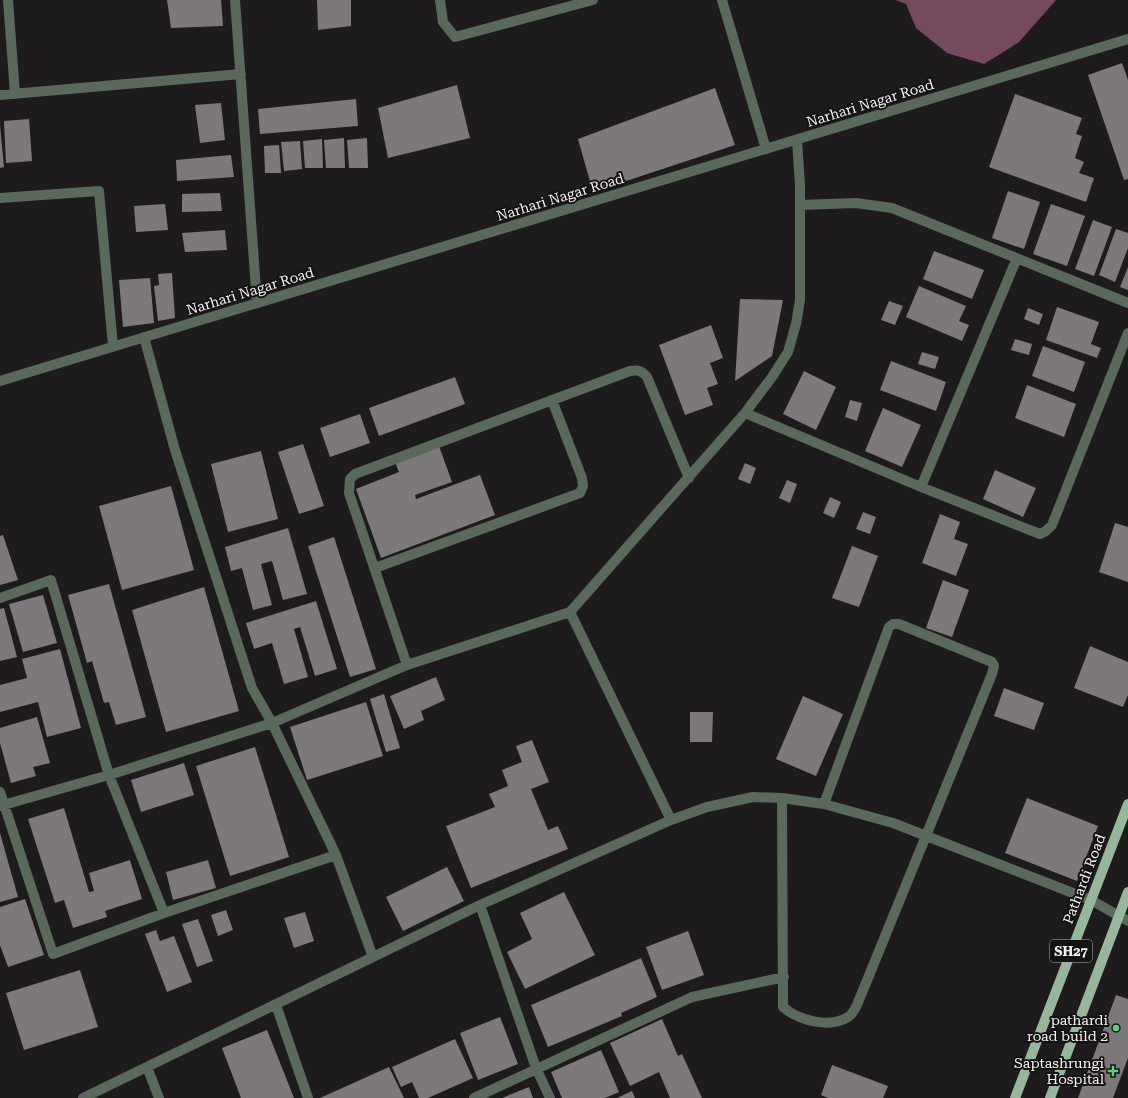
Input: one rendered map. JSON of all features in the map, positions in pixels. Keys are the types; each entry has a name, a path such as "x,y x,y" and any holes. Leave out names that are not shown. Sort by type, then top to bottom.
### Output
{"main road":[{"name":"Pathardi Road","path":"1015,1098 1128,804"},
{"path":"1050,1098 1128,892"}],"street":[{"path":"8,0 14,94"},
{"path":"235,0 257,303"},
{"path":"440,0 444,22 455,37 593,0"},
{"path":"722,0 766,149"},
{"name":"Narhari Nagar Road","path":"0,381 1128,39"},
{"path":"0,95 241,74"},
{"path":"2,806 109,775 272,723 407,665 570,612 745,413 772,377 788,352 796,324 800,300 800,205 797,140"},
{"path":"0,198 99,191 114,346"},
{"path":"800,205 856,203 892,208 1128,303"},
{"path":"921,487 1017,258"},
{"path":"745,413 921,487 1040,534 1052,526 1128,333"},
{"path":"144,337 175,450 252,688 272,723 336,855 373,957"},
{"path":"407,665 349,493 350,479 355,474 630,371 638,370 643,372 647,377 689,478"},
{"path":"375,568 580,493 583,486 582,478 552,400"},
{"path":"0,598 51,580 109,775 164,913"},
{"path":"570,612 671,820"},
{"path":"782,798 783,1007 791,1014 822,1023 836,1023 850,1017 857,1005 992,674 994,666 989,660 900,624 893,624 889,627 824,804"},
{"path":"0,792 2,806 53,954 164,913 336,855"},
{"path":"83,1098 480,905 671,820 731,801 753,797 782,798 824,804 893,823 1090,900 1128,922"},
{"path":"480,905 536,1068 550,1098"},
{"path":"474,1098 692,997 784,978"},
{"path":"276,1005 308,1098"},
{"path":"146,1067 159,1098"}],"shaded area":[{"path":"896,0 1056,0 1019,42 984,64 947,53 916,28 906,4"}],"building":[{"path":"167,0 221,0 223,26 171,28"},
{"path":"317,0 351,0 351,26 318,30"},
{"path":"1122,63 1128,80 1128,179 1124,180 1088,75"},
{"path":"457,85 470,138 388,158 378,108"},
{"path":"715,88 735,145 593,192 578,139"},
{"path":"1015,94 1082,118 1076,134 1082,136 1075,158 1084,162 1079,173 1094,178 1086,202 989,167"},
{"path":"356,99 358,126 260,134 258,109"},
{"path":"221,103 225,140 200,143 195,105"},
{"path":"29,119 32,161 6,163 4,121"},
{"path":"0,125 4,167 0,168"},
{"path":"344,138 345,168 326,168 324,140"},
{"path":"367,138 368,168 349,168 347,140"},
{"path":"322,139 323,168 305,168 303,141"},
{"path":"300,141 302,169 284,171 281,142"},
{"path":"279,145 281,173 265,173 264,146"},
{"path":"231,155 234,177 177,181 176,160"},
{"path":"1008,191 1040,202 1024,249 992,238"},
{"path":"220,193 222,211 182,212 182,194"},
{"path":"165,204 168,230 136,232 134,206"},
{"path":"1051,204 1085,216 1067,266 1033,254"},
{"path":"1093,220 1112,227 1094,276 1075,269"},
{"path":"1116,229 1128,233 1128,248 1115,282 1099,275"},
{"path":"225,230 227,250 185,252 182,233"},
{"path":"934,251 984,270 972,299 923,279"},
{"path":"1128,267 1128,290 1120,287"},
{"path":"172,273 175,318 158,321 154,286 159,285 158,274"},
{"path":"150,278 154,323 123,327 119,280"},
{"path":"919,286 966,306 959,321 969,325 962,341 906,317"},
{"path":"740,299 783,300 772,356 735,381"},
{"path":"889,301 903,306 895,325 881,320"},
{"path":"1057,307 1099,322 1091,344 1101,348 1097,358 1046,340"},
{"path":"1028,308 1043,314 1039,325 1024,319"},
{"path":"711,325 723,358 710,363 718,384 707,388 713,405 685,415 659,345"},
{"path":"1015,339 1032,344 1029,355 1011,350"},
{"path":"1043,346 1085,362 1074,392 1032,376"},
{"path":"922,352 939,357 935,369 918,364"},
{"path":"891,361 946,382 936,411 880,390"},
{"path":"804,371 836,387 816,430 783,414"},
{"path":"455,377 465,404 379,436 369,408"},
{"path":"1027,385 1076,404 1064,437 1015,418"},
{"path":"850,400 862,403 857,421 845,417"},
{"path":"883,408 921,425 902,467 865,451"},
{"path":"360,414 370,443 330,457 320,428"},
{"path":"303,444 324,506 299,514 278,452"},
{"path":"439,446 452,482 415,495 416,499 480,475 495,515 381,558 356,489 399,472 395,462"},
{"path":"261,451 278,519 228,532 211,464"},
{"path":"745,463 756,468 750,484 738,479"},
{"path":"995,470 1036,488 1023,517 983,499"},
{"path":"787,480 797,484 790,503 779,498"},
{"path":"171,486 194,570 122,590 99,506"},
{"path":"830,497 841,502 834,518 823,513"},
{"path":"863,512 876,517 870,534 856,529"},
{"path":"940,514 960,522 954,539 968,544 956,576 922,563"},
{"path":"1115,523 1128,527 1128,582 1099,572"},
{"path":"288,528 307,594 283,600 272,561 261,564 272,605 253,610 242,568 231,571 225,547"},
{"path":"3,535 18,580 0,585 0,536"},
{"path":"334,537 376,669 350,677 308,546"},
{"path":"852,546 878,556 859,607 832,598"},
{"path":"943,580 969,590 952,637 926,628"},
{"path":"109,584 146,717 116,725 109,702 104,703 92,661 87,663 68,595"},
{"path":"204,587 239,711 166,732 132,610"},
{"path":"43,595 57,643 23,652 9,604"},
{"path":"316,601 337,669 315,676 300,627 294,629 308,677 284,684 272,643 254,649 246,623"},
{"path":"4,608 17,657 0,661 0,609"},
{"path":"1090,646 1128,662 1128,695 1123,707 1074,688"},
{"path":"60,649 81,728 47,737 38,702 0,712 0,685 27,678 22,659"},
{"path":"436,677 445,700 421,711 424,720 404,729 390,696"},
{"path":"1004,688 1044,703 1034,730 994,716"},
{"path":"384,694 400,748 386,752 370,699"},
{"path":"803,696 843,714 816,776 776,759"},
{"path":"366,702 383,756 307,780 290,727"},
{"path":"690,712 713,712 712,742 690,742"},
{"path":"37,717 50,763 33,767 36,776 11,783 0,743 0,728"},
{"path":"532,740 549,782 531,789 548,830 558,826 568,849 471,888 446,826 495,807 489,794 508,786 502,770 522,762 516,746"},
{"path":"255,747 289,857 230,876 196,766"},
{"path":"184,763 194,795 141,812 131,780"},
{"path":"1027,798 1098,826 1077,881 1005,853"},
{"path":"64,808 89,892 94,891 89,873 130,860 142,899 105,911 107,917 73,928 64,900 55,903 28,819"},
{"path":"0,833 18,897 0,902"},
{"path":"208,860 216,888 173,900 166,872"},
{"path":"447,867 464,901 403,931 386,897"},
{"path":"564,892 595,955 525,989 507,952 532,939 520,913"},
{"path":"25,899 44,955 8,967 0,945 0,907"},
{"path":"226,910 233,930 218,936 211,915"},
{"path":"305,912 314,941 294,948 284,918"},
{"path":"198,919 213,961 197,967 182,924"},
{"path":"156,930 160,941 174,936 192,982 167,992 145,934"},
{"path":"688,931 704,975 662,990 646,947"},
{"path":"641,958 657,997 621,1013 622,1016 548,1047 531,1005"},
{"path":"80,970 98,1027 24,1050 6,993"},
{"name":"pathardi road build 2","path":"1116,995 1128,999 1128,1058 1113,1098 1078,1098"},
{"path":"500,1017 518,1064 478,1080 460,1033"},
{"path":"662,1019 678,1056 682,1054 702,1098 670,1098 659,1072 630,1086 610,1043"},
{"path":"267,1030 294,1098 241,1098 222,1048"},
{"path":"455,1039 473,1078 428,1098 419,1098 412,1082 401,1087 392,1067"},
{"path":"601,1050 619,1092 605,1098 562,1098 551,1072"},
{"path":"832,1065 888,1086 883,1098 828,1098 821,1095"},
{"path":"389,1067 404,1098 320,1098"},
{"path":"529,1087 533,1098 502,1098"},
{"path":"632,1091 635,1098 617,1098"}],"place":[{"name":"pathardi road build 2","path":"1116,1028"},
{"name":"Saptashrungi Hospital","path":"1113,1071"}]}
